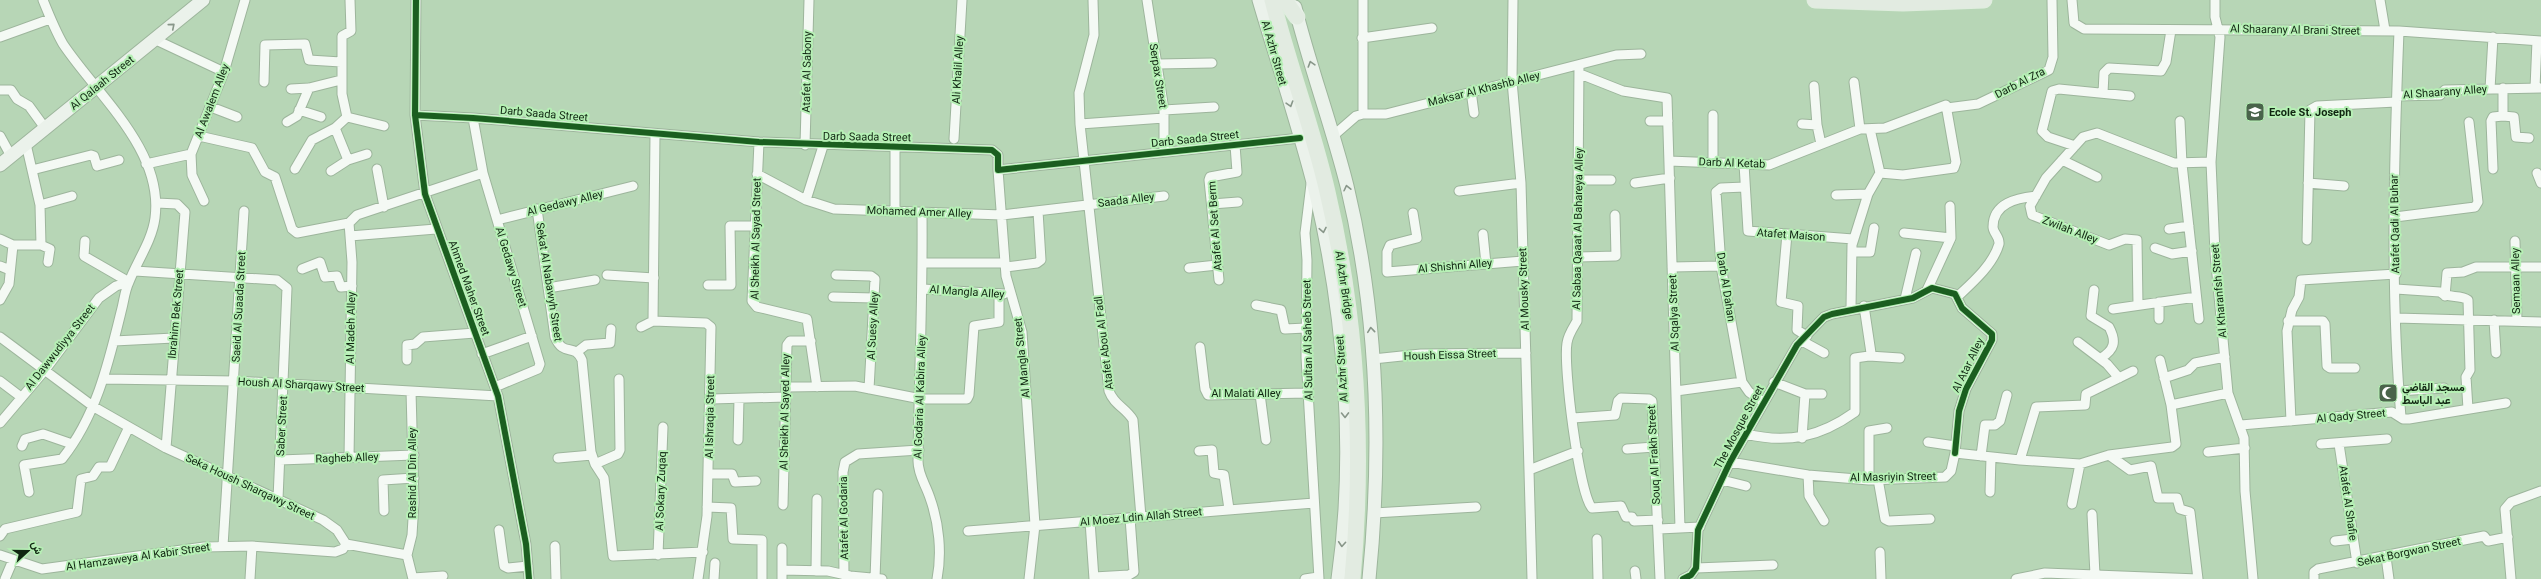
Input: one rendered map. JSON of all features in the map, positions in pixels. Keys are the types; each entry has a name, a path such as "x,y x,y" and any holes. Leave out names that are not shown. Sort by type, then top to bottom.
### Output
{"main road":[{"name":"Al Qalaah Street","path":"0,164 156,40 203,0"},
{"name":"Al Azhr Street","path":"1259,0 1312,178 1330,266 1342,358 1345,464 1344,510 1338,579"},
{"path":"1284,0 1297,17 1333,136 1347,188 1361,260 1374,359 1376,450 1374,513 1369,579"},
{"name":"Al Azhr Bridge","path":"1284,0 1327,192 1348,301 1355,367 1359,433 1357,521 1352,579"},
{"name":"Al Azhr Bridge","path":"1284,0 1337,190 1357,301 1363,355 1367,456 1361,579"},
{"path":"1815,0 1903,3 1984,0"}],"street":[{"path":"29,492 24,465 61,459 72,444 94,406 104,379 129,282 150,235 157,203 154,184 134,139 98,86 63,43 50,19 43,0"},
{"name":"Al Awalem Alley","path":"204,201 192,174 191,154 224,72 245,0"},
{"path":"347,117 341,80 341,62 342,36 351,31 350,0"},
{"name":"Ahmed Maher Street","path":"416,0 415,116 425,194 436,229 498,396 529,579"},
{"name":"Atafet Al Sabony","path":"805,145 809,0"},
{"name":"Ali Khalil Alley","path":"954,139 962,0"},
{"name":"Atafet Abou Al Fadl","path":"1092,0 1094,35 1079,93 1080,124 1109,391 1116,404 1129,413 1133,420 1141,517"},
{"name":"Serpax Street","path":"1147,0 1158,64 1164,114 1164,152"},
{"path":"1333,136 1356,116 1363,114 1363,0"},
{"name":"Al Mousky Street","path":"1513,0 1512,81 1521,182 1532,579"},
{"name":"Darb Al Zra","path":"1860,129 1885,128 1947,106 1978,104 2049,70 2053,57 2052,0"},
{"name":"Al Shaarany Al Brani Street","path":"2072,0 2074,23 2084,29 2385,30 2539,41"},
{"name":"Al Kharanfsh Street","path":"2215,0 2215,17 2219,29 2220,40 2211,162 2215,253 2228,393 2241,425 2245,448 2245,491 2252,579"},
{"path":"2380,0 2385,30"},
{"path":"0,37 50,19"},
{"path":"1362,38 1432,28"},
{"path":"2103,93 2104,72 2109,68 2161,71 2166,62 2171,30"},
{"name":"Atafet Qadi Al Buhar","path":"2399,31 2395,217 2398,391 2401,417"},
{"path":"2490,89 2493,37"},
{"path":"156,40 224,72"},
{"path":"2538,88 2539,41"},
{"path":"264,82 264,46 304,44 310,60 341,62"},
{"name":"Maksar Al Khashb Alley","path":"1363,114 1386,114 1512,81 1579,69 1622,53 1641,54"},
{"path":"1158,64 1212,63"},
{"name":"Al Sqalya Street","path":"1579,69 1623,91 1667,98 1680,528"},
{"name":"Al Sabaa Qaaat Al Bahareya Alley","path":"1579,69 1577,321 1567,344 1569,390 1583,482 1592,508 1621,506 1626,517 1632,517 1634,522 1658,525"},
{"path":"291,89 309,88 341,80"},
{"path":"1854,82 1860,129"},
{"path":"1814,86 1817,125 1821,144"},
{"path":"287,122 295,118 309,88"},
{"path":"2503,88 2503,116"},
{"name":"Al Shaarany Alley","path":"2308,183 2310,113 2312,107 2440,95 2445,90 2538,88"},
{"path":"2075,146 2048,138 2042,131 2050,94 2055,89 2130,96"},
{"path":"0,90 11,90 17,100 29,106 45,128"},
{"path":"1471,91 1474,113"},
{"path":"1880,173 1904,175 1954,168 1956,162 1947,106"},
{"path":"211,107 237,117"},
{"path":"1080,124 1214,108"},
{"path":"299,110 321,116"},
{"path":"1713,115 1713,163"},
{"name":"Darb Saada Street","path":"415,116 473,118 805,145 992,150 998,155 998,170 1300,138"},
{"path":"2493,169 2491,121 2493,118 2514,116 2516,137 2529,138"},
{"path":"347,117 384,126"},
{"path":"295,169 312,140 335,128 347,117"},
{"name":"Al Gedawy Street","path":"473,118 483,173 540,367 495,386"},
{"path":"1650,121 1668,121"},
{"path":"2180,121 2182,164 2199,319"},
{"path":"2395,217 2472,209 2478,202 2469,122"},
{"path":"1802,124 1817,125"},
{"path":"335,128 348,160"},
{"name":"Darb Al Ketab","path":"1669,161 1744,164 1777,163 1860,129"},
{"path":"1851,308 1852,252 1854,239 1868,194 1880,173 1870,129"},
{"name":"Zwilah Alley","path":"2138,305 2138,240 2125,238 2109,245 2032,215 2030,206 2046,178 2062,160 2083,137 2096,133 2174,163 2182,164 2211,162"},
{"path":"654,322 655,134"},
{"path":"0,136 11,156"},
{"path":"199,136 252,148 265,172 275,177 294,232 301,233 349,223 357,215 425,194 483,173"},
{"name":"Al Sheikh Al Sayad Street","path":"759,142 753,305 807,319 811,341"},
{"path":"26,144 40,205 41,245"},
{"name":"Atafet Al Set Berm","path":"1219,280 1210,177 1237,172 1235,145"},
{"path":"806,200 823,146"},
{"path":"895,147 895,211"},
{"path":"146,164 191,154"},
{"path":"331,171 348,160 367,154"},
{"path":"32,170 91,155 94,156 97,166 119,160"},
{"path":"2062,160 2097,176"},
{"name":"Atafet Maison","path":"1744,164 1748,231 1854,239"},
{"path":"377,169 384,207"},
{"name":"Al Mangla Street","path":"998,170 1005,265 1011,294 1022,332 1035,525 1029,579"},
{"path":"2537,173 2541,183"},
{"name":"Mohamed Amer Alley","path":"758,174 806,200 834,209 1002,215 1088,205"},
{"name":"Al Sultan Al Saheb Street","path":"1312,178 1305,233 1307,260 1306,328 1318,578"},
{"path":"1635,183 1670,178"},
{"path":"1579,180 1611,180"},
{"path":"1459,191 1521,182"},
{"path":"2307,240 2308,183 2344,186"},
{"name":"Al Gedawy Alley","path":"497,220 633,186"},
{"name":"Darb Al Dahan","path":"1742,382 1721,266 1716,192 1721,188 1745,187"},
{"path":"1836,195 1868,194"},
{"path":"40,205 72,196"},
{"name":"Saada Alley","path":"1088,205 1164,196"},
{"path":"1950,206 1951,238 1927,290 1945,290 1952,292 1957,298 1987,265 1998,246 1999,240 1993,227 1996,213 2004,204 2018,198 2036,196"},
{"path":"1212,204 1238,202"},
{"name":"Ibrahim Bek Street","path":"157,203 177,204 185,212 170,381 166,448"},
{"name":"Sekat Al Nabawyh Street","path":"537,209 555,337 559,346 577,352"},
{"name":"Saeid Al Suaada Street","path":"223,546 235,381 239,279 244,210"},
{"path":"922,263 1005,265 1037,263 1042,260 1038,211"},
{"name":"Al Godaria Al Kabira Alley","path":"922,212 923,289 919,450 920,474 936,519 939,544 937,579"},
{"name":"Al Shishni Alley","path":"1413,213 1417,238 1390,245 1387,252 1387,272 1523,261"},
{"path":"1578,257 1616,256 1616,215"},
{"name":"Al Madeh Alley","path":"349,223 352,286 350,458"},
{"path":"708,285 731,285 730,226 755,226"},
{"path":"2168,229 2189,226"},
{"path":"1852,252 1870,252 1874,228"},
{"path":"350,236 436,229"},
{"path":"1904,233 1951,238"},
{"path":"1483,234 1486,264"},
{"path":"1787,234 1781,302 1798,306 1797,330 1804,338 1824,353"},
{"path":"0,239 13,245 41,245 50,249 48,262"},
{"path":"85,241 84,256 129,282"},
{"name":"Semaan Alley","path":"2515,241 2517,321"},
{"path":"0,300 9,284 13,245"},
{"path":"2154,248 2172,254 2192,251"},
{"path":"1905,299 1916,253"},
{"path":"302,269 320,262 325,277 338,277 341,287 352,286"},
{"path":"1189,268 1217,265"},
{"path":"0,266 10,270"},
{"path":"1672,267 1721,266"},
{"path":"2445,296 2448,273 2464,272 2476,267 2541,267"},
{"path":"135,271 239,279"},
{"path":"2291,421 2287,342 2288,321 2299,297 2300,281 2302,279 2396,274"},
{"path":"607,276 654,278"},
{"name":"Al Suesy Alley","path":"836,276 873,277 874,298 869,389"},
{"name":"Saber Street","path":"239,279 277,280 283,283 288,293 278,499"},
{"path":"548,288 595,280"},
{"name":"Al Dawwudiyya Street","path":"0,423 45,370 99,298 116,286 129,282"},
{"name":"Al Mangla Alley","path":"923,289 1011,294"},
{"path":"2396,289 2440,292 2445,296 2467,298 2470,370 2466,377 2468,409"},
{"name":"The Mosque Street","path":"1696,568 1697,538 1700,527 1730,462 1790,354 1824,317 1851,308 1905,299 1920,295 1927,290"},
{"path":"2094,290 2091,316 2109,327 2114,346 2111,352 2101,358"},
{"path":"786,388 855,386 921,399 969,397 974,326 999,322 999,294"},
{"path":"833,297 874,298"},
{"path":"2113,308 2196,297"},
{"name":"Al Atar Alley","path":"1955,449 1959,411 1966,388 1992,340 1992,334 1962,308 1957,298"},
{"path":"2159,302 2159,319"},
{"path":"1256,305 1281,310 1284,329 1306,328"},
{"path":"1864,306 1871,353 1869,356"},
{"path":"2396,318 2541,322"},
{"path":"2494,320 2496,353"},
{"path":"2288,321 2323,321 2325,324 2327,366 2330,368 2355,368"},
{"name":"Al Ishraqia Street","path":"641,327 654,322 706,323 710,327 711,400 707,507 703,552 698,579"},
{"path":"611,329 610,344 586,345 577,352 582,360 592,455 595,464 604,478 613,556 703,552"},
{"path":"407,360 407,344 417,343 423,337 475,333"},
{"name":"Seka Housh Sharqawy Street","path":"0,336 94,406 166,448 330,524 337,530 346,544"},
{"path":"482,354 532,336"},
{"path":"114,341 174,338"},
{"path":"811,341 817,387"},
{"name":"Al Sheikh Al Sayed Alley","path":"783,505 788,343 811,341"},
{"path":"2078,342 2101,358 2119,378"},
{"name":"Al Malati Alley","path":"1200,347 1205,389 1208,395 1308,393"},
{"name":"Housh Eissa Street","path":"1374,359 1421,354 1526,353"},
{"path":"1746,434 1765,439 1802,438 1824,431 1855,412 1855,358 1869,356 1900,358"},
{"path":"2164,378 2188,370 2195,363 2225,357"},
{"path":"1928,442 1981,456 2080,464 2109,455 2175,446 2171,405 2160,360"},
{"path":"2020,460 2036,407 2085,405 2086,394 2133,371"},
{"name":"Housh Al Sharqawy Street","path":"104,379 235,381 498,396"},
{"path":"595,464 618,454 620,450 619,379"},
{"path":"0,381 21,397"},
{"path":"1676,391 1742,382 1749,392 1763,402"},
{"path":"1774,382 1789,390 1805,394 1822,394"},
{"path":"2398,391 2444,388"},
{"name":"Rashid Al Din Alley","path":"407,555 412,535 414,478 411,391"},
{"path":"2171,405 2228,393"},
{"path":"1260,394 1266,440"},
{"path":"1802,438 1805,394"},
{"path":"1981,456 1985,425 1995,425 2000,421 2006,395"},
{"path":"711,400 786,397"},
{"name":"Souq Al Frakh Street","path":"1573,418 1615,415 1618,411 1618,401 1621,398 1650,399 1654,447 1660,579"},
{"path":"738,440 739,399"},
{"name":"Al Qady Street","path":"2241,425 2392,412 2409,419 2506,403"},
{"path":"0,536 5,529 77,512 81,479 93,476 99,467 110,467 129,427"},
{"name":"Al Sokary Zuqaq","path":"658,555 663,427"},
{"path":"1887,428 1869,431 1873,480 1885,519 1889,521 1930,520"},
{"path":"22,446 24,439 41,434 72,444"},
{"path":"2321,444 2339,444 2387,439"},
{"name":"Atafet Al Shafie","path":"2339,444 2357,563"},
{"path":"1627,449 1654,447"},
{"path":"2208,452 2245,448"},
{"name":"Al Masriyin Street","path":"1730,462 1808,476 1873,480 1945,477 1951,472 1955,449"},
{"name":"Atafet Al Godaria","path":"844,575 843,472 845,462 858,454 919,450"},
{"path":"1199,451 1212,450 1214,473 1224,475 1229,509"},
{"path":"1529,470 1578,451"},
{"name":"Ragheb Alley","path":"280,460 414,455"},
{"path":"558,458 592,455"},
{"path":"2016,579 2045,573 2198,579 2190,512 2180,509 2177,498 2158,498 2151,466 2130,470 2109,455"},
{"path":"1990,492 1991,457"},
{"path":"2072,504 2080,464"},
{"path":"708,474 732,474 735,482 756,481"},
{"path":"1808,476 1809,496 1824,521"},
{"path":"384,511 383,480 414,478"},
{"path":"1722,480 1746,486"},
{"path":"2511,579 2505,509 2508,504 2541,490"},
{"path":"875,579 878,494"},
{"path":"816,571 817,499"},
{"name":"Al Moez Ldin Allah Street","path":"968,531 1314,502"},
{"path":"1374,513 1476,506"},
{"path":"707,507 731,508 733,539 762,540 762,579"},
{"path":"2092,514 2095,575"},
{"path":"1090,521 1094,578 1129,575 1134,572 1130,518"},
{"path":"1658,525 1680,528 1700,527"},
{"path":"499,530 504,566 508,568 528,566"},
{"name":"Sekat Borgwan Street","path":"2314,579 2316,570 2386,558 2484,536 2487,541 2508,537"},
{"path":"1597,539 1598,579"},
{"path":"2335,541 2353,539"},
{"path":"346,544 407,555 413,578 443,576"},
{"name":"Al Hamzaweya Al Kabir Street","path":"0,555 42,570 204,547 252,546 335,552 343,549 346,544"},
{"path":"250,579 252,546"},
{"path":"555,546 556,579"},
{"path":"782,548 782,575 828,571 844,575 882,579"},
{"path":"1880,552 1881,579"},
{"path":"2386,558 2389,579"},
{"path":"5,579 13,560"},
{"path":"714,579 715,563"},
{"path":"1683,579 1691,575 1696,568 1773,565"},
{"path":"1305,579 1318,578"}],"cycle path":[{"path":"416,0 415,115 425,194 498,396 526,544 529,579"},
{"path":"415,115 473,118 759,142 992,150 998,155 998,170 1300,138"},
{"path":"1683,579 1691,575 1696,568 1698,530 1730,462 1797,345 1824,317 1832,314 1913,298 1932,288 1955,294 1962,308 1992,334 1992,340 1966,389 1959,411 1955,453"}],"place":[{"name":"Ecole St. Joseph","path":"2255,112"},
{"name":"مسجد القاضي عبد الباسط","path":"2388,393"}]}
